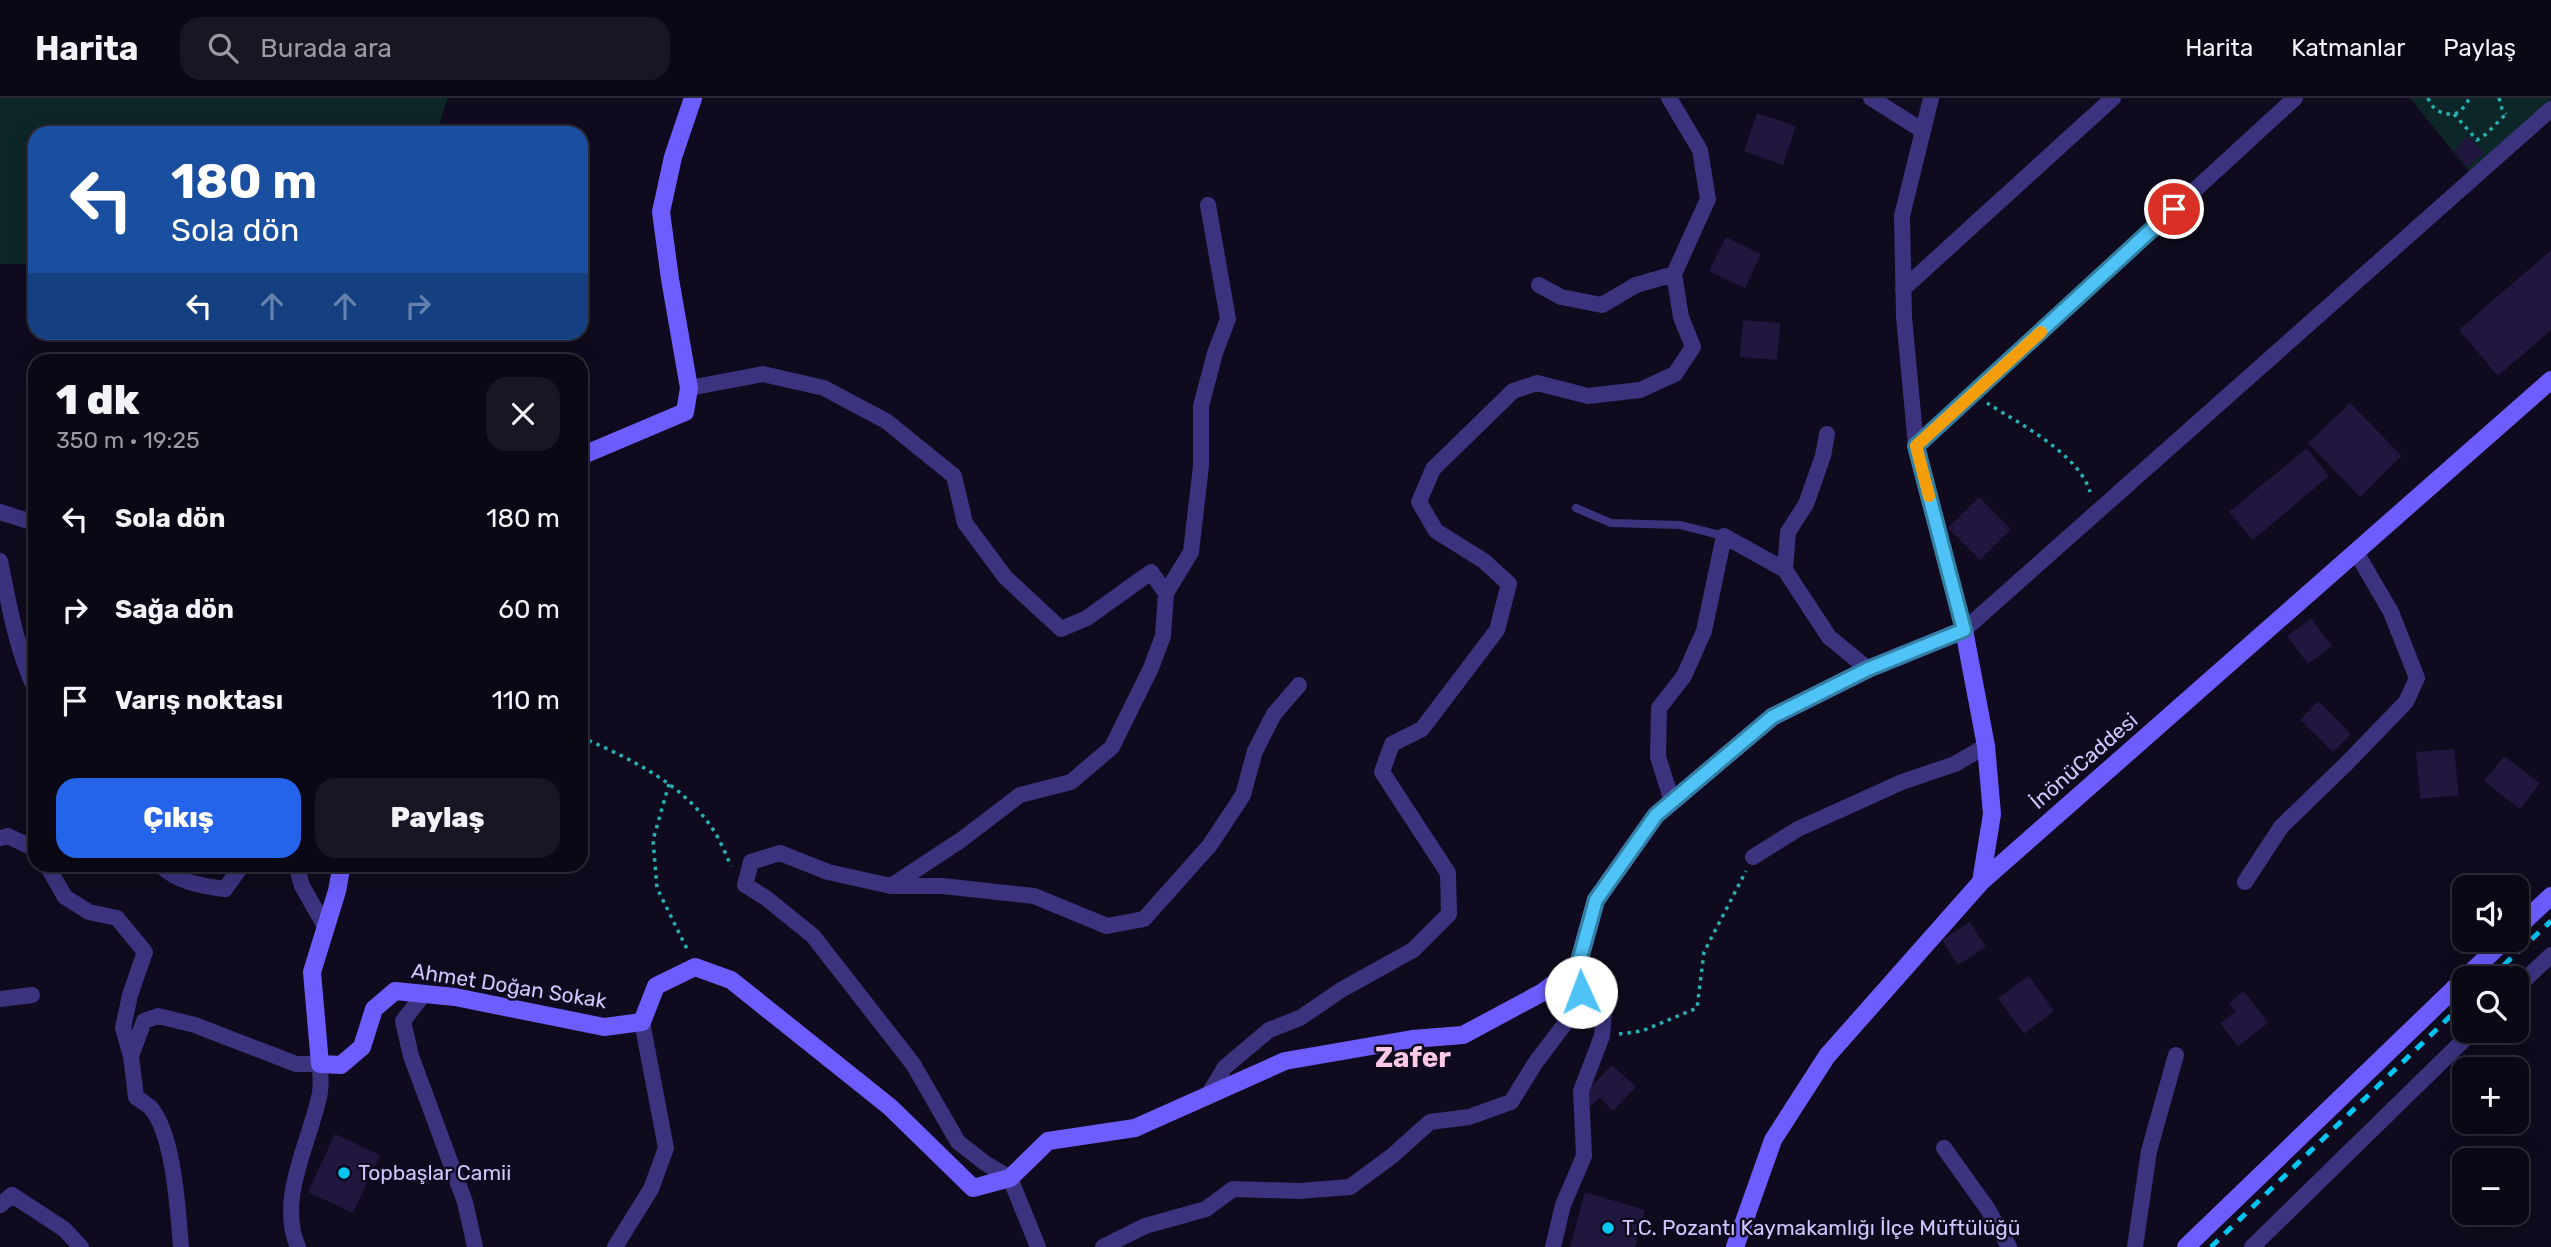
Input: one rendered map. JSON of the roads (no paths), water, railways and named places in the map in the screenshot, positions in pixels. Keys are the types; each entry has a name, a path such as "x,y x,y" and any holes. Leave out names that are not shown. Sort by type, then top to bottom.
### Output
{"street":[{"path":"588,453 685,412 689,387 661,212 673,156 693,98"},
{"path":"1207,1097 1225,1068 1269,1030 1300,1018 1341,990 1413,950 1449,914 1448,873 1382,772 1392,744 1422,729 1497,630 1509,584 1484,561 1436,531 1419,502 1433,469 1513,391 1537,383 1588,396 1640,390 1675,374 1693,347 1681,317 1674,274 1707,199 1700,150 1669,98"},
{"path":"1871,98 1923,131"},
{"path":"1931,98 1902,216 1904,317 1916,446 1964,630 1986,746 1992,814 1981,882"},
{"path":"1903,289 2113,98"},
{"path":"1916,446 2295,98"},
{"path":"1103,1247 1145,1226 1206,1209 1233,1189 1299,1191 1350,1186 1392,1156 1430,1122 1469,1117 1511,1102 1536,1062 1567,1021 1581,992 1578,965 1596,900 1656,815 1772,717 1868,669 1964,630 2551,109"},
{"path":"891,886 961,840 1020,795 1071,782 1112,747 1129,715 1163,636 1166,593 1191,552 1201,466 1201,406 1215,353 1228,319 1208,205"},
{"path":"1539,285 1562,297 1602,305 1636,285 1674,274"},
{"path":"689,387 763,374 824,388 886,421 954,476 965,523 1005,577 1060,629 1087,618 1151,572 1166,593"},
{"name":"İnönüCaddesi","path":"1735,1247 1773,1140 1827,1056 1981,882 2551,380"},
{"path":"1785,570 1788,531 1806,504 1823,456 1827,434"},
{"path":"0,512 28,521"},
{"path":"1672,801 1658,757 1659,708 1684,676 1704,631 1724,536 1785,570 1829,637 1868,669"},
{"path":"2245,882 2281,827 2406,702 2417,678 2391,612 2356,552"},
{"path":"0,561 13,622 28,673"},
{"path":"1038,1247 1010,1178 958,1142 913,1064 813,936 766,898 745,885 751,862 780,853 828,873 891,886 942,886 1034,896 1107,926 1144,919 1210,845 1243,795 1255,751 1274,714 1299,685"},
{"path":"1753,857 1798,829 1902,782 1955,764 1986,746"},
{"path":"0,838 8,836 28,846"},
{"path":"51,872 65,897 89,912 117,918 145,952 122,1028 131,1056 136,1097 151,1108 162,1131 174,1178 181,1247"},
{"path":"168,872 196,885 225,888 237,872"},
{"path":"298,872 302,886 326,928"},
{"path":"298,1247 291,1231 294,1189 307,1134 320,1095 312,972 341,872"},
{"path":"2529,917 2551,896"},
{"path":"2478,966 2493,952"},
{"path":"2529,976 2551,955"},
{"path":"615,1247 651,1189 666,1148 642,1022 656,986 695,967 730,980 752,997 890,1107 974,1188 1010,1178 1048,1140 1135,1128 1285,1061 1412,1039 1463,1035 1543,992 1578,965"},
{"path":"1553,1247 1563,1205 1584,1156 1581,1091 1602,1036 1605,1000 1595,977 1578,965"},
{"name":"Ahmet Doğan Sokak","path":"320,1064 341,1065 362,1047 374,1009 395,991 455,997 604,1027 642,1022"},
{"path":"2186,1247 2452,991"},
{"path":"424,994 403,1021 411,1056 465,1202 475,1247"},
{"path":"0,999 32,995"},
{"path":"131,1056 144,1021 158,1016 195,1025 296,1063 320,1064"},
{"path":"2252,1247 2461,1043"},
{"path":"2135,1247 2150,1151 2176,1055"},
{"path":"1944,1148 1987,1208 2010,1247"},
{"path":"0,1205 12,1195 64,1229 81,1247"}],"lane":[{"path":"1576,508 1611,523 1680,525 1724,536"}],"railway":[{"path":"2503,966 2551,921"},
{"path":"2211,1247 2452,1015"}],"place":[{"name":"Topbaşlar Camii","path":"344,1173"},
{"name":"T.C. Pozantı Kaymakamlığı İlçe Müftülüğü","path":"1608,1228"}],"district":[{"name":"Zafer","path":"1413,1057"}]}
